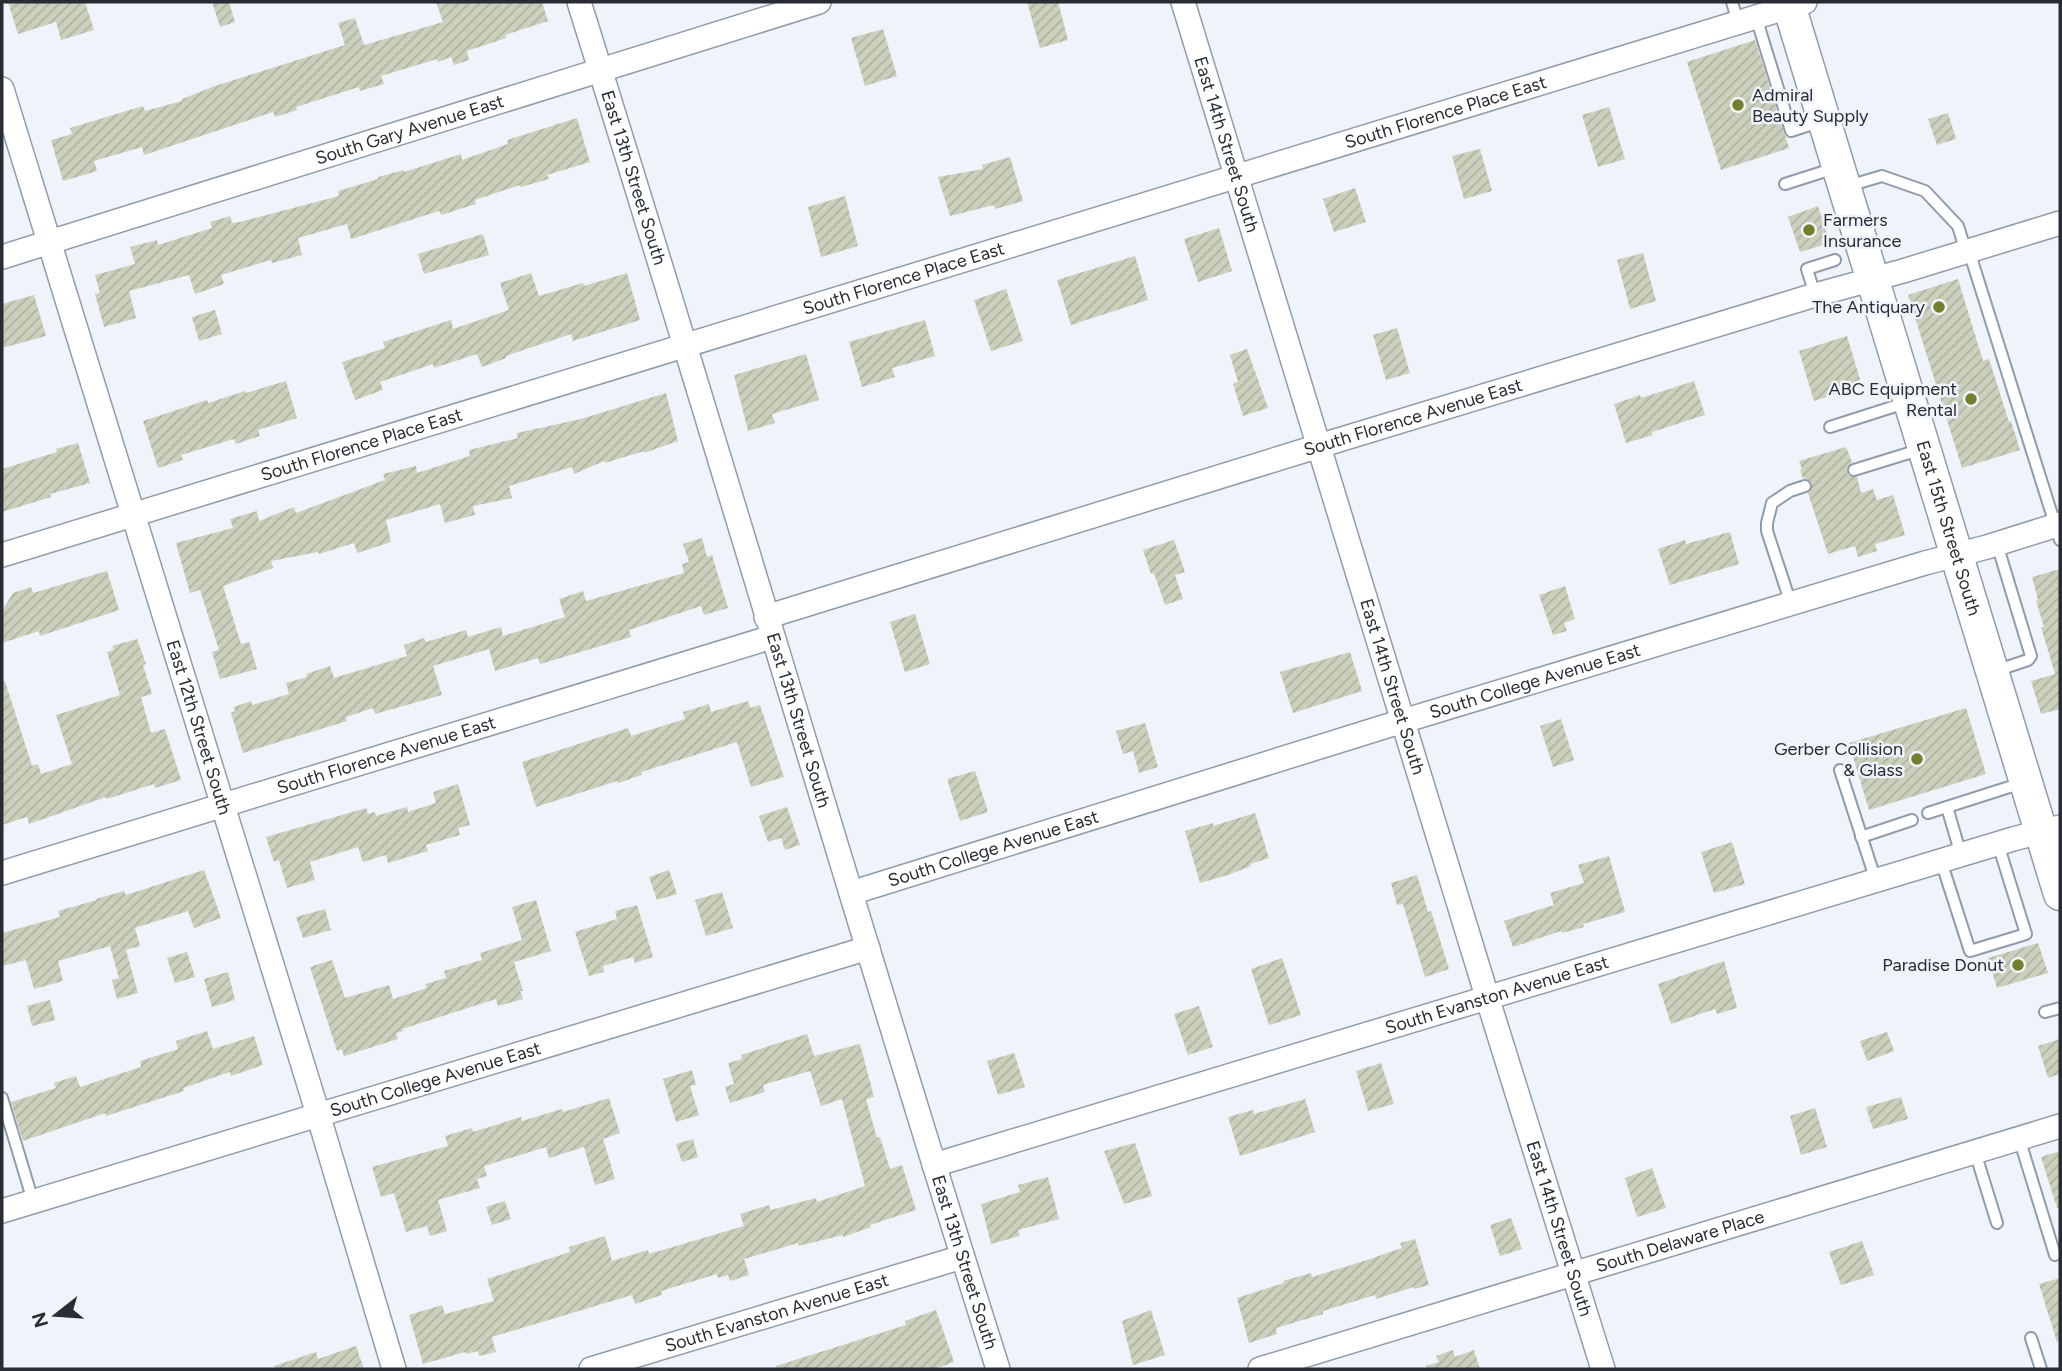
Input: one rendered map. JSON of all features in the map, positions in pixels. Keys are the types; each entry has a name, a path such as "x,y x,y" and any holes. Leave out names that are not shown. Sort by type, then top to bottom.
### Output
{"main road":[{"name":"East 15th Street South","path":"1795,3 1825,120 1872,279 2026,782 2051,829 2060,894"}],"street":[{"name":"East 13th Street South","path":"579,2 998,1369"},
{"name":"South Gary Avenue East","path":"2,257 819,2"},
{"name":"East 14th Street South","path":"1183,2 1604,1369"},
{"name":"South Florence Place East","path":"2,555 1236,177 1742,14 1795,3"},
{"name":"East 12th Street South","path":"2,89 394,1369"},
{"name":"South Florence Avenue East","path":"2,873 222,806 1319,446 2060,223"},
{"name":"South College Avenue East","path":"851,893 1403,721 1791,604 1956,555 2059,530"},
{"name":"South Evanston Avenue East","path":"934,1165 2051,829"},
{"name":"South College Avenue East","path":"2,1211 868,948"},
{"name":"South Delaware Place","path":"1260,1369 2060,1126"},
{"name":"South Evanston Avenue East","path":"591,1369 962,1256"}],"lane":[{"path":"1742,14 1790,131 1825,120"},
{"path":"1784,184 1842,177 1882,176 1925,191 1958,226 2059,530"},
{"path":"1815,295 1807,269 1835,260"},
{"path":"1830,427 1910,401"},
{"path":"1854,470 1924,448"},
{"path":"1791,604 1767,531 1767,523 1772,503 1790,491 1805,486"},
{"path":"1992,672 2028,660 2031,656 1997,544"},
{"path":"1840,770 1876,881"},
{"path":"1928,813 2026,782"},
{"path":"1947,807 1951,858 1970,951 2026,934 1998,844"},
{"path":"1861,837 1912,820"},
{"path":"2045,1012 2060,1007"},
{"path":"2,1098 33,1201"},
{"path":"2019,1138 2055,1255"},
{"path":"1975,1152 1997,1223"},
{"path":"2031,1338 2041,1369"}],"building":[{"path":"8,2 85,2 94,30 61,40 56,22 18,34"},
{"path":"212,2 229,2 235,22 220,27"},
{"path":"436,2 542,2 548,21 467,51 469,60 454,65 451,57 438,62 437,59 381,76 384,84 360,91 359,87 296,107 297,110 275,117 273,112 144,155 142,147 94,161 97,171 63,181 51,140 72,134 70,128 143,106 145,111 182,101 215,86 345,45 338,23 355,18 364,45 443,22"},
{"path":"1027,2 1058,2 1068,40 1040,48"},
{"path":"883,29 897,76 865,86 851,38"},
{"name":"Admiral Beauty Supply","path":"1755,40 1789,148 1721,170 1687,62"},
{"path":"1609,107 1625,159 1598,167 1582,115"},
{"path":"1948,113 1956,139 1937,145 1928,119"},
{"path":"577,118 590,162 547,175 549,179 521,187 520,185 475,200 476,204 441,215 439,211 351,239 347,224 298,238 302,255 272,263 271,260 221,275 224,284 195,294 189,275 129,291 136,318 104,327 95,294 100,293 95,275 135,264 130,247 157,240 158,245 212,228 210,222 230,216 232,223 240,222 339,196 338,191 378,177 404,172 461,154 462,160 508,144 507,140"},
{"path":"1480,149 1492,191 1464,199 1452,156"},
{"path":"1010,157 1023,201 995,209 994,205 950,216 938,177 983,169 982,165"},
{"path":"1355,188 1366,222 1334,232 1323,199"},
{"path":"845,196 858,246 821,257 808,207"},
{"name":"Farmers Insurance","path":"1818,206 1830,243 1800,252 1788,217"},
{"path":"1219,228 1232,271 1198,282 1184,239"},
{"path":"483,234 489,255 424,274 418,254"},
{"path":"1643,253 1656,301 1630,309 1617,260"},
{"path":"1135,256 1148,300 1071,325 1057,280"},
{"path":"531,273 539,296 627,273 640,320 573,341 571,334 482,367 477,354 434,368 433,364 380,382 383,390 355,400 342,362 385,348 383,342 451,320 453,329 509,310 500,283"},
{"path":"1958,279 1983,361 1989,359 2020,450 1962,468 1908,295"},
{"path":"1006,289 1023,341 991,351 974,300"},
{"path":"34,295 46,336 2,348 2,304"},
{"path":"215,310 222,334 199,341 192,317"},
{"path":"925,320 935,356 892,368 895,377 862,387 849,342"},
{"path":"1397,328 1410,373 1386,380 1373,335"},
{"path":"1847,336 1862,386 1814,401 1799,351"},
{"path":"1247,349 1268,408 1243,416 1233,384 1238,382 1230,355"},
{"path":"806,354 819,400 772,414 775,423 748,431 734,375"},
{"path":"286,381 297,418 258,430 260,436 236,444 234,439 181,455 183,460 158,468 143,421 207,400 208,403"},
{"path":"1694,381 1705,415 1626,443 1614,404"},
{"path":"666,393 678,441 644,453 605,463 604,461 574,474 572,467 509,486 512,498 473,506 475,515 445,523 440,504 386,520 391,542 357,553 354,543 319,554 318,552 271,561 273,568 223,586 241,644 249,642 257,669 220,679 212,652 219,650 200,590 190,593 176,543 233,528 230,519 257,511 259,521 294,507 296,513 385,480 383,474 416,466 417,473 470,456 469,450 518,438 517,433 581,419"},
{"path":"78,443 90,483 2,512 2,469"},
{"path":"1846,447 1852,462 1847,468 1848,475 1857,477 1861,493 1873,489 1877,500 1893,495 1905,535 1875,544 1877,551 1858,557 1855,546 1828,554 1808,493 1812,483 1803,478 1799,461"},
{"path":"1730,532 1739,564 1670,585 1658,549 1685,540 1686,544"},
{"path":"702,538 707,557 712,555 728,608 704,615 701,606 629,630 631,637 540,664 538,658 495,671 489,649 433,666 442,695 375,714 373,708 346,717 347,721 243,753 231,713 235,711 234,707 251,701 252,705 289,694 286,683 330,666 334,678 407,656 404,645 424,638 426,642 466,630 468,637 501,627 503,636 565,617 559,599 583,591 586,601 684,573 682,564 689,562 683,544"},
{"path":"1174,540 1185,572 1175,575 1183,599 1165,605 1143,550"},
{"path":"2060,569 2060,709 2041,714 2031,681 2055,674 2041,627 2044,627 2032,577"},
{"path":"107,571 119,610 40,636 39,631 2,643 2,611 13,593 31,587 33,593"},
{"path":"1565,586 1575,619 1564,623 1567,631 1553,635 1539,595"},
{"path":"915,614 930,664 905,672 890,622"},
{"path":"137,639 146,664 143,665 152,694 141,697 151,733 165,729 181,780 155,788 154,784 107,799 106,797 29,824 27,817 2,825 2,682 5,681 32,766 38,764 41,774 72,764 56,715 120,695 107,652 114,650 112,646"},
{"path":"1350,652 1362,691 1293,713 1280,672"},
{"path":"748,701 750,708 760,705 784,777 751,787 737,742 641,772 642,775 618,783 617,781 536,807 522,762 628,728 631,736 685,719 683,712 709,704 711,712"},
{"name":"Gerber Collision & Glass","path":"1966,708 1986,774 1869,810 1849,743"},
{"path":"1561,719 1574,760 1553,767 1540,726"},
{"path":"1145,723 1158,767 1139,773 1133,751 1123,754 1116,731"},
{"path":"975,771 988,812 960,821 947,779"},
{"path":"458,784 470,825 458,828 460,835 426,845 428,851 388,863 386,855 363,862 358,847 310,862 315,880 287,888 279,860 274,862 266,837 366,808 368,814 375,812 376,816 407,807 408,812 436,803 433,792"},
{"path":"787,807 800,845 785,850 781,838 768,842 759,816"},
{"path":"1255,813 1269,858 1200,883 1185,831 1213,823 1213,826"},
{"path":"1732,842 1745,884 1714,893 1701,852"},
{"path":"1609,856 1625,912 1513,947 1504,921 1554,905 1550,893 1584,883 1578,865"},
{"path":"204,870 221,918 194,928 188,911 135,928 140,946 126,950 138,993 117,999 112,980 119,978 110,946 58,961 63,981 34,989 26,960 2,966 2,933 60,917 58,911 96,899 124,891 126,895"},
{"path":"669,870 677,894 657,900 649,877"},
{"path":"1417,875 1449,969 1425,977 1403,904 1397,905 1391,883"},
{"path":"722,892 733,928 706,936 695,900"},
{"path":"536,900 551,951 514,962 523,999 498,1006 496,999 402,1029 403,1031 396,1033 398,1039 344,1056 342,1049 337,1051 310,967 332,960 345,998 389,985 393,999 427,988 425,984 446,978 444,971 482,960 480,953 522,940 512,907"},
{"path":"637,905 653,957 635,963 633,957 603,966 604,972 589,976 575,932 617,919 615,911"},
{"path":"325,909 331,930 303,938 296,917"},
{"name":"Paradise Donut","path":"2038,943 2048,973 1997,988 1988,958"},
{"path":"187,952 195,977 175,983 167,958"},
{"path":"1282,958 1301,1015 1269,1025 1251,969"},
{"path":"1724,961 1737,1008 1717,1014 1715,1009 1671,1024 1658,984"},
{"path":"228,972 235,1000 212,1007 204,979"},
{"path":"50,1000 55,1020 32,1026 27,1006"},
{"path":"1199,1006 1213,1047 1188,1055 1174,1014"},
{"path":"207,1031 213,1049 254,1036 263,1065 231,1076 230,1072 183,1088 184,1091 106,1116 105,1113 23,1141 11,1102 56,1088 54,1083 76,1076 80,1087 141,1067 140,1061 178,1049 176,1041"},
{"path":"1887,1032 1894,1051 1867,1061 1860,1041"},
{"path":"807,1034 814,1056 860,1044 874,1097 866,1099 877,1138 880,1137 890,1169 902,1165 916,1210 843,1237 798,1246 798,1243 744,1259 749,1275 730,1281 728,1275 718,1278 717,1274 661,1291 662,1295 635,1304 632,1295 492,1337 496,1352 479,1356 478,1351 465,1352 423,1364 409,1315 442,1305 445,1314 494,1301 487,1279 570,1252 569,1247 605,1236 612,1261 648,1250 649,1254 744,1226 740,1214 769,1205 771,1210 816,1198 817,1202 865,1186 842,1099 821,1106 810,1071 763,1085 765,1092 730,1103 725,1087 734,1084 728,1063 742,1059 741,1055"},
{"path":"2060,1039 2060,1074 2048,1078 2038,1046"},
{"path":"1014,1053 1025,1087 998,1095 987,1061"},
{"path":"1381,1063 1394,1104 1368,1111 1356,1071"},
{"path":"692,1070 696,1085 690,1086 699,1115 676,1122 663,1079"},
{"path":"1901,1097 1908,1119 1873,1129 1866,1107"},
{"path":"609,1098 620,1133 603,1139 615,1179 595,1185 584,1147 549,1158 546,1147 484,1166 487,1176 477,1179 480,1188 438,1200 447,1231 430,1236 427,1226 406,1232 394,1193 381,1197 372,1167 448,1146 445,1136 472,1128 473,1132 521,1117 522,1121"},
{"path":"1305,1099 1315,1132 1240,1156 1228,1117 1253,1110 1254,1114"},
{"path":"1815,1108 1827,1147 1801,1155 1790,1116"},
{"path":"693,1139 698,1157 682,1162 676,1144"},
{"path":"1135,1143 1152,1196 1124,1204 1104,1151"},
{"path":"2060,1151 2060,1208 2057,1208 2041,1157"},
{"path":"1652,1168 1666,1208 1637,1217 1625,1178"},
{"path":"1048,1177 1059,1219 1018,1230 1020,1236 991,1244 981,1204 1020,1192 1018,1185"},
{"path":"505,1201 511,1219 492,1225 486,1207"},
{"path":"1511,1218 1522,1249 1500,1256 1490,1225"},
{"path":"1415,1239 1429,1285 1414,1289 1413,1287 1376,1299 1375,1295 1323,1311 1323,1314 1276,1328 1277,1334 1249,1343 1237,1298 1284,1283 1283,1281 1311,1273 1312,1277 1364,1261 1402,1248 1400,1243"},
{"path":"1862,1241 1874,1275 1841,1285 1829,1252"},
{"path":"2060,1278 2060,1341 2057,1342 2039,1284"},
{"path":"936,1310 954,1362 934,1369 777,1369 776,1366 906,1325 905,1321"},
{"path":"1151,1310 1165,1355 1133,1365 1122,1321"},
{"path":"356,1346 364,1369 274,1369 274,1366 316,1352 318,1359"},
{"path":"1453,1350 1455,1357 1474,1350 1480,1369 1427,1369 1426,1366 1439,1362 1436,1356"}],"place":[{"name":"Admiral Beauty Supply","path":"1738,105"},
{"name":"Farmers Insurance","path":"1809,230"},
{"name":"The Antiquary","path":"1939,307"},
{"name":"ABC Equipment Rental","path":"1971,399"},
{"name":"Gerber Collision & Glass","path":"1917,759"},
{"name":"Paradise Donut","path":"2018,965"}]}
